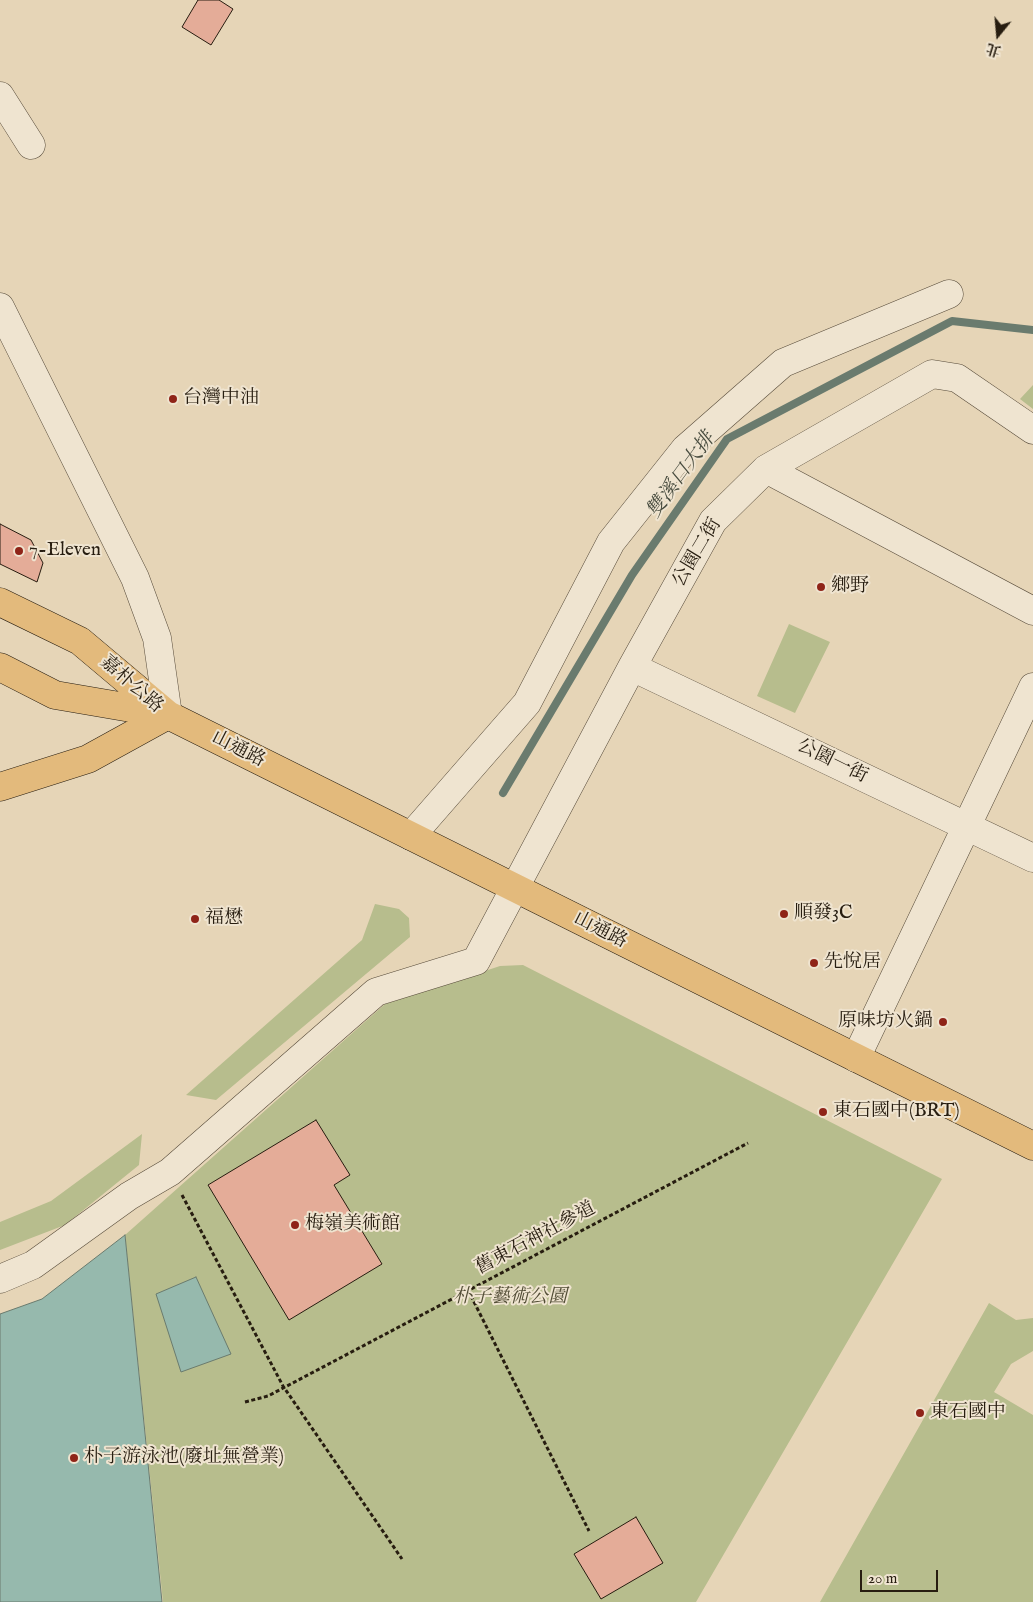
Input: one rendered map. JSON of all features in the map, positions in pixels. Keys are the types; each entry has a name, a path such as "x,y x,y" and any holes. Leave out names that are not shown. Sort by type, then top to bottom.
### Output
{"main road":[{"name":"嘉朴公路","path":"0,602 80,641 168,715"},
{"name":"嘉朴公路","path":"0,668 55,695 168,715"},
{"name":"山通路","path":"168,715 1033,1146"},
{"path":"0,786 88,759 168,715"}],"street":[{"path":"0,96 31,145"},
{"path":"411,836 527,703 611,542 685,450 783,363 949,294"},
{"path":"0,307 135,578 157,638 168,715"},
{"name":"公園二街","path":"0,1279 33,1265 129,1196 170,1172 376,992 476,961 632,667 713,521 766,469 932,374 958,378 1033,430"},
{"path":"766,469 1033,611"},
{"name":"公園一街","path":"632,667 1033,858"},
{"path":"856,1058 1033,687"}],"path":[{"name":"舊東石神社參道","path":"245,1402 268,1396 283,1386 748,1143"},
{"path":"170,1172 283,1386 402,1558"},
{"path":"468,1290 589,1531"}],"green space":[{"path":"1033,385 1033,409 1020,399"},
{"path":"789,624 830,642 795,713 757,696"},
{"path":"375,904 399,909 409,918 410,937 216,1100 186,1095 362,940"},
{"name":"朴子藝術公園","path":"523,965 942,1179 696,1602 163,1602 125,1235 385,1004 500,966"},
{"path":"142,1134 139,1165 65,1225 0,1250 0,1222 51,1201"},
{"path":"989,1303 1016,1320 1033,1318 1033,1351 1011,1364 994,1392 1033,1415 1033,1602 820,1602"}],"water":[{"name":"朴子游泳池(廢址無營業)","path":"125,1235 162,1602 0,1602 0,1314 42,1299"},
{"path":"196,1277 231,1354 181,1372 156,1294"}],"building":[{"path":"198,0 219,0 233,9 211,45 182,27"},
{"name":"7-Eleven","path":"0,524 31,540 43,563 37,582 0,564"},
{"name":"梅嶺美術館","path":"316,1120 350,1175 334,1185 382,1264 289,1320 208,1185"},
{"path":"636,1517 663,1563 601,1599 574,1554"}],"waterway":[{"name":"雙溪口大排","path":"503,793 632,575 727,439 952,321 1033,330"}],"place":[{"name":"台灣中油","path":"173,399"},
{"name":"7-Eleven","path":"19,551"},
{"name":"鄉野","path":"821,587"},
{"name":"順發3C","path":"784,914"},
{"name":"福懋","path":"195,919"},
{"name":"先悅居","path":"814,963"},
{"name":"原味坊火鍋","path":"943,1022"},
{"name":"東石國中(BRT)","path":"823,1112"},
{"name":"梅嶺美術館","path":"295,1225"},
{"name":"東石國中","path":"920,1413"},
{"name":"朴子游泳池(廢址無營業)","path":"74,1458"}]}
